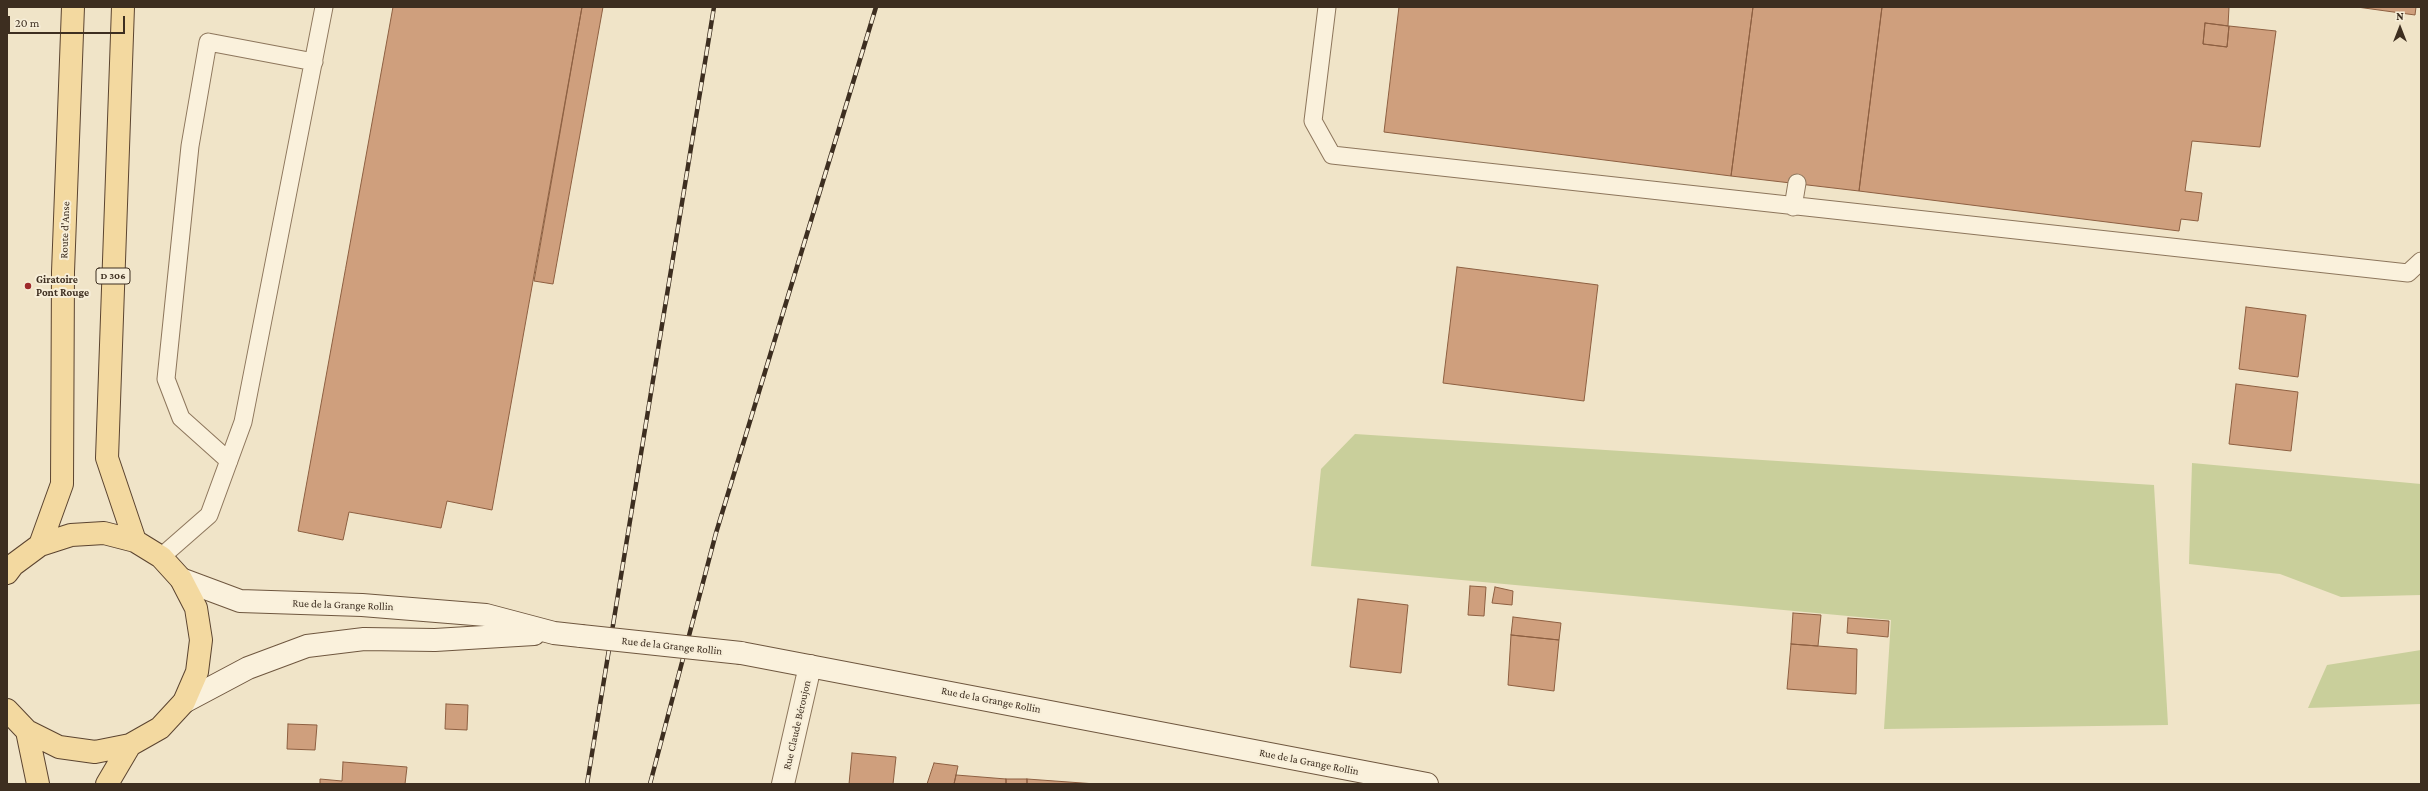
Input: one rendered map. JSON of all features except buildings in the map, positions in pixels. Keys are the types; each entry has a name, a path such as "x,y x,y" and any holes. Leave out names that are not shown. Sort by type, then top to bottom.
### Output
{"main road":[{"name":"Route d'Anse","path":"40,545 62,484 63,272 73,7"},
{"name":"D 306","path":"123,7 107,458 135,541"},
{"path":"7,573 13,565 40,545 78,534 104,533 135,541 161,557 181,579 196,608 201,640 197,672 184,702 160,728 130,745 95,752 59,747 28,731 7,710"},
{"name":"Rue de la Grange Rollin","path":"181,579 240,600 378,606 486,615 554,632 741,653 1426,784"},
{"name":"Rue de la Grange Rollin","path":"184,702 248,668 308,646 364,639 435,640 554,632"},
{"name":"Rue Claude Béroujon","path":"783,784 810,666"},
{"path":"28,731 38,784"},
{"path":"107,784 130,745"}],"lane":[{"path":"161,557 209,515 243,422 324,7"},
{"path":"1327,7 1313,121 1332,155 1793,208 2408,273 2421,261"},
{"path":"229,462 181,418 166,378 190,146 208,42 314,62"},
{"path":"1793,208 1797,183"}],"green space":[{"path":"1355,434 2154,485 2168,725 1884,729 1891,620 1311,566 1321,469"},
{"path":"2192,463 2421,484 2421,595 2341,597 2280,574 2189,564"},
{"path":"2421,650 2421,704 2308,708 2327,665"}],"railway":[{"path":"587,784 714,7"},
{"path":"650,784 716,533 876,7"}],"place":[{"name":"Giratoire Pont Rouge","path":"28,286"}]}
